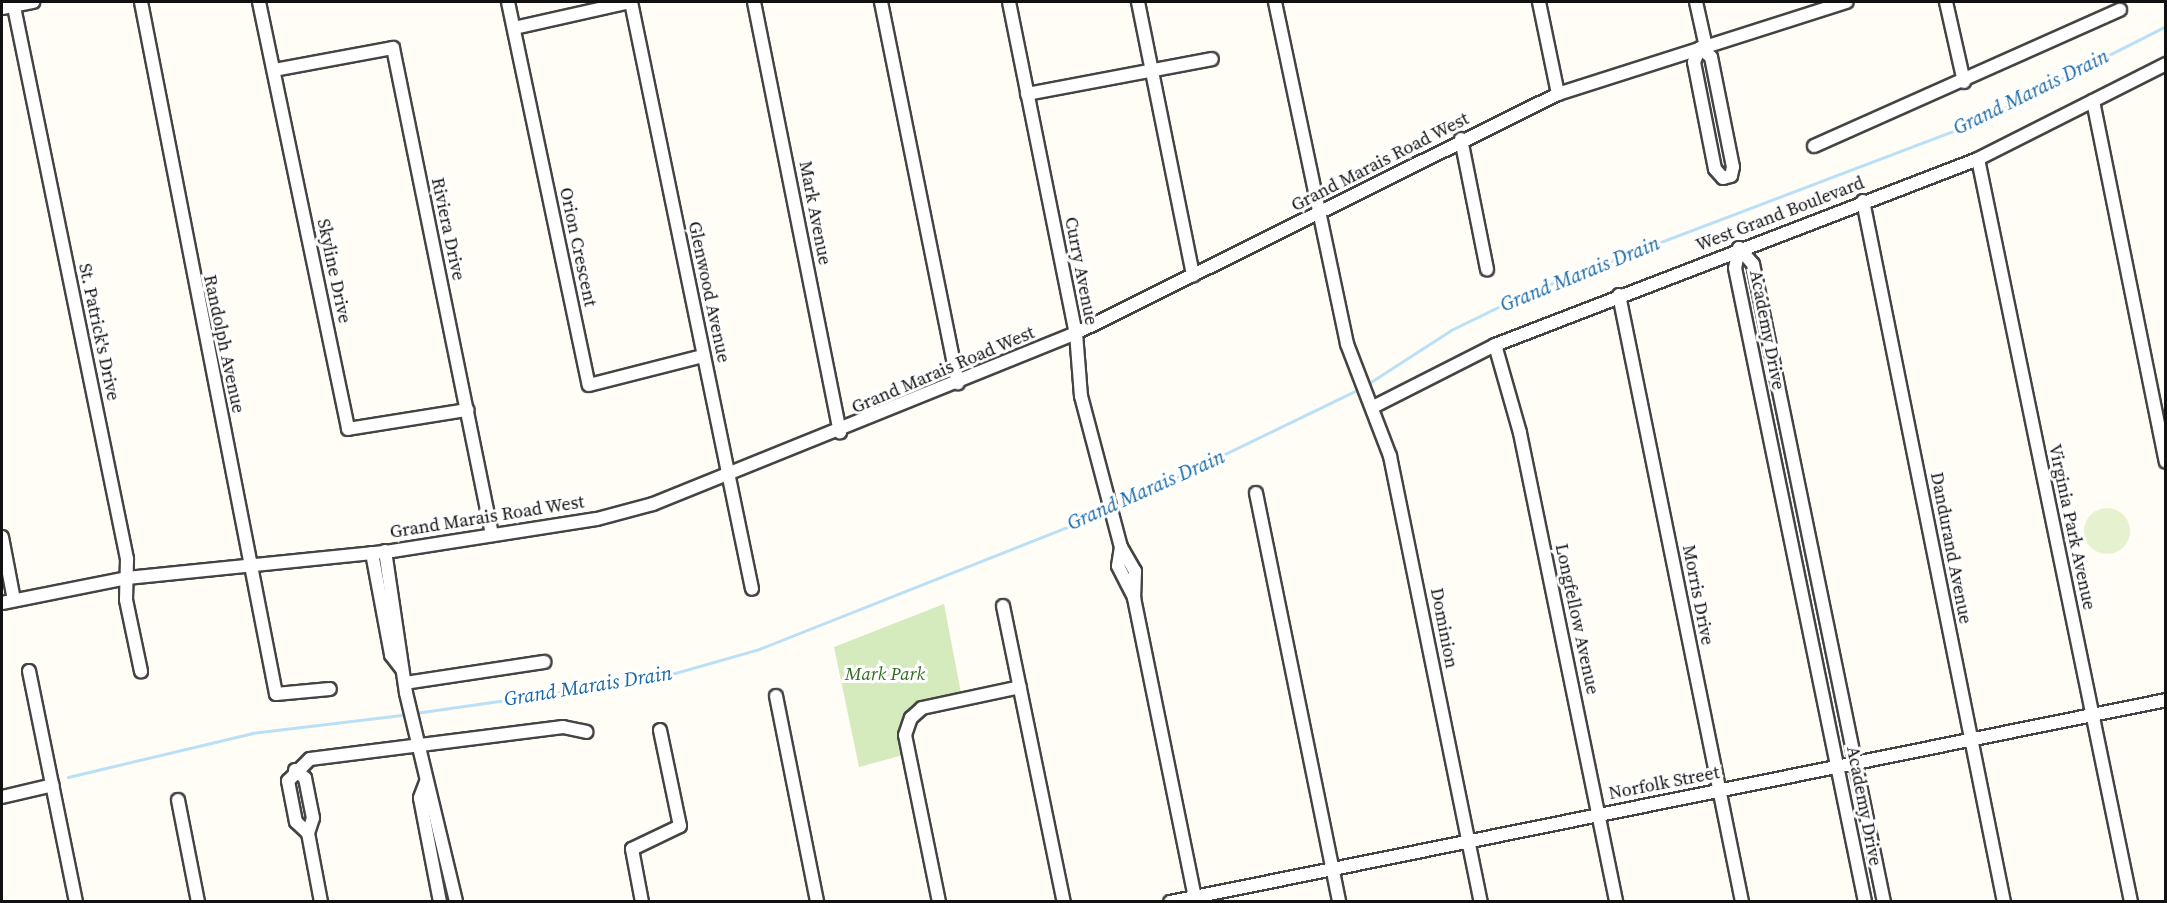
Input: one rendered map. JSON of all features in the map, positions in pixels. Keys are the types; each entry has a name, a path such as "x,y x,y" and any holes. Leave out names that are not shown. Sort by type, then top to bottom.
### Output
{"street":[{"path":"9,5 33,2"},
{"name":"Randolph Avenue","path":"141,2 276,694 330,689"},
{"name":"Skyline Drive","path":"259,2 348,429 466,410"},
{"name":"Orion Crescent","path":"508,2 589,385 703,356"},
{"name":"Glenwood Avenue","path":"514,28 631,2 753,590"},
{"name":"Mark Avenue","path":"754,2 840,432"},
{"path":"881,2 958,383"},
{"name":"Curry Avenue","path":"1009,2 1076,333 1083,406 1121,547 1134,571 1134,598 1196,899"},
{"path":"1138,2 1193,276"},
{"name":"Dominion","path":"1275,2 1318,212 1355,366 1373,407 1390,456 1481,902"},
{"path":"1539,2 1558,94"},
{"path":"1696,2 1703,47 1711,57 1733,167 1731,176 1724,178 1715,169 1694,62 1703,47"},
{"name":"Grand Marais Road West","path":"8,601 127,578 372,553 492,535 632,510 728,476 840,432 1076,333 1461,139 1558,94 1833,4 1847,2"},
{"path":"1946,2 1964,82"},
{"name":"St. Patrick's Drive","path":"9,5 127,559 126,600 141,671"},
{"path":"1815,146 1964,82 2120,10"},
{"name":"Riviera Drive","path":"274,70 393,48 492,535"},
{"path":"1027,94 1212,59"},
{"name":"West Grand Boulevard","path":"1373,407 1494,345 1739,248 1978,159 2166,64"},
{"path":"2093,100 2166,462"},
{"path":"1461,139 1487,269"},
{"name":"Virginia Park Avenue","path":"1978,159 2131,902"},
{"name":"Dandurand Avenue","path":"1863,201 2004,902"},
{"name":"Academy Drive","path":"1739,248 1753,264 1884,902"},
{"name":"Academy Drive","path":"1739,248 1735,268 1865,902"},
{"name":"Morris Drive","path":"1619,295 1742,902"},
{"name":"Longfellow Avenue","path":"1494,345 1520,433 1617,902"},
{"path":"1256,493 1339,902"},
{"path":"2,537 8,601"},
{"path":"385,551 405,688 426,782 435,796 456,902"},
{"path":"372,553 391,655 402,669"},
{"path":"1003,606 1064,902"},
{"path":"405,688 544,662"},
{"path":"29,671 76,902"},
{"path":"939,902 905,735 911,718 922,708 1020,687"},
{"path":"776,696 817,902"},
{"name":"Norfolk Street","path":"1170,902 1196,899 2166,699"},
{"path":"321,902 308,833 296,822 288,781 295,770 310,759 417,742 563,727 586,732"},
{"path":"642,902 632,849 680,826 660,729"},
{"path":"426,782 420,798 440,902"},
{"path":"2,797 52,785"},
{"path":"178,800 198,902"}],"green space":[{"path":"2107,508 2123,515 2130,531 2123,547 2107,554 2091,547 2084,531 2091,515"},
{"name":"Mark Park","path":"944,604 961,693 922,701 906,715 899,729 903,755 859,767 834,647"}],"waterway":[{"name":"Grand Marais Drain","path":"1366,385 1451,330 1529,292 1978,121 2166,26"},
{"name":"Grand Marais Drain","path":"1113,508 1361,388"},
{"name":"Grand Marais Drain","path":"415,713 654,679 759,649 1107,511"},
{"name":"Grand Marais Drain","path":"68,777 252,733 408,714"}]}
